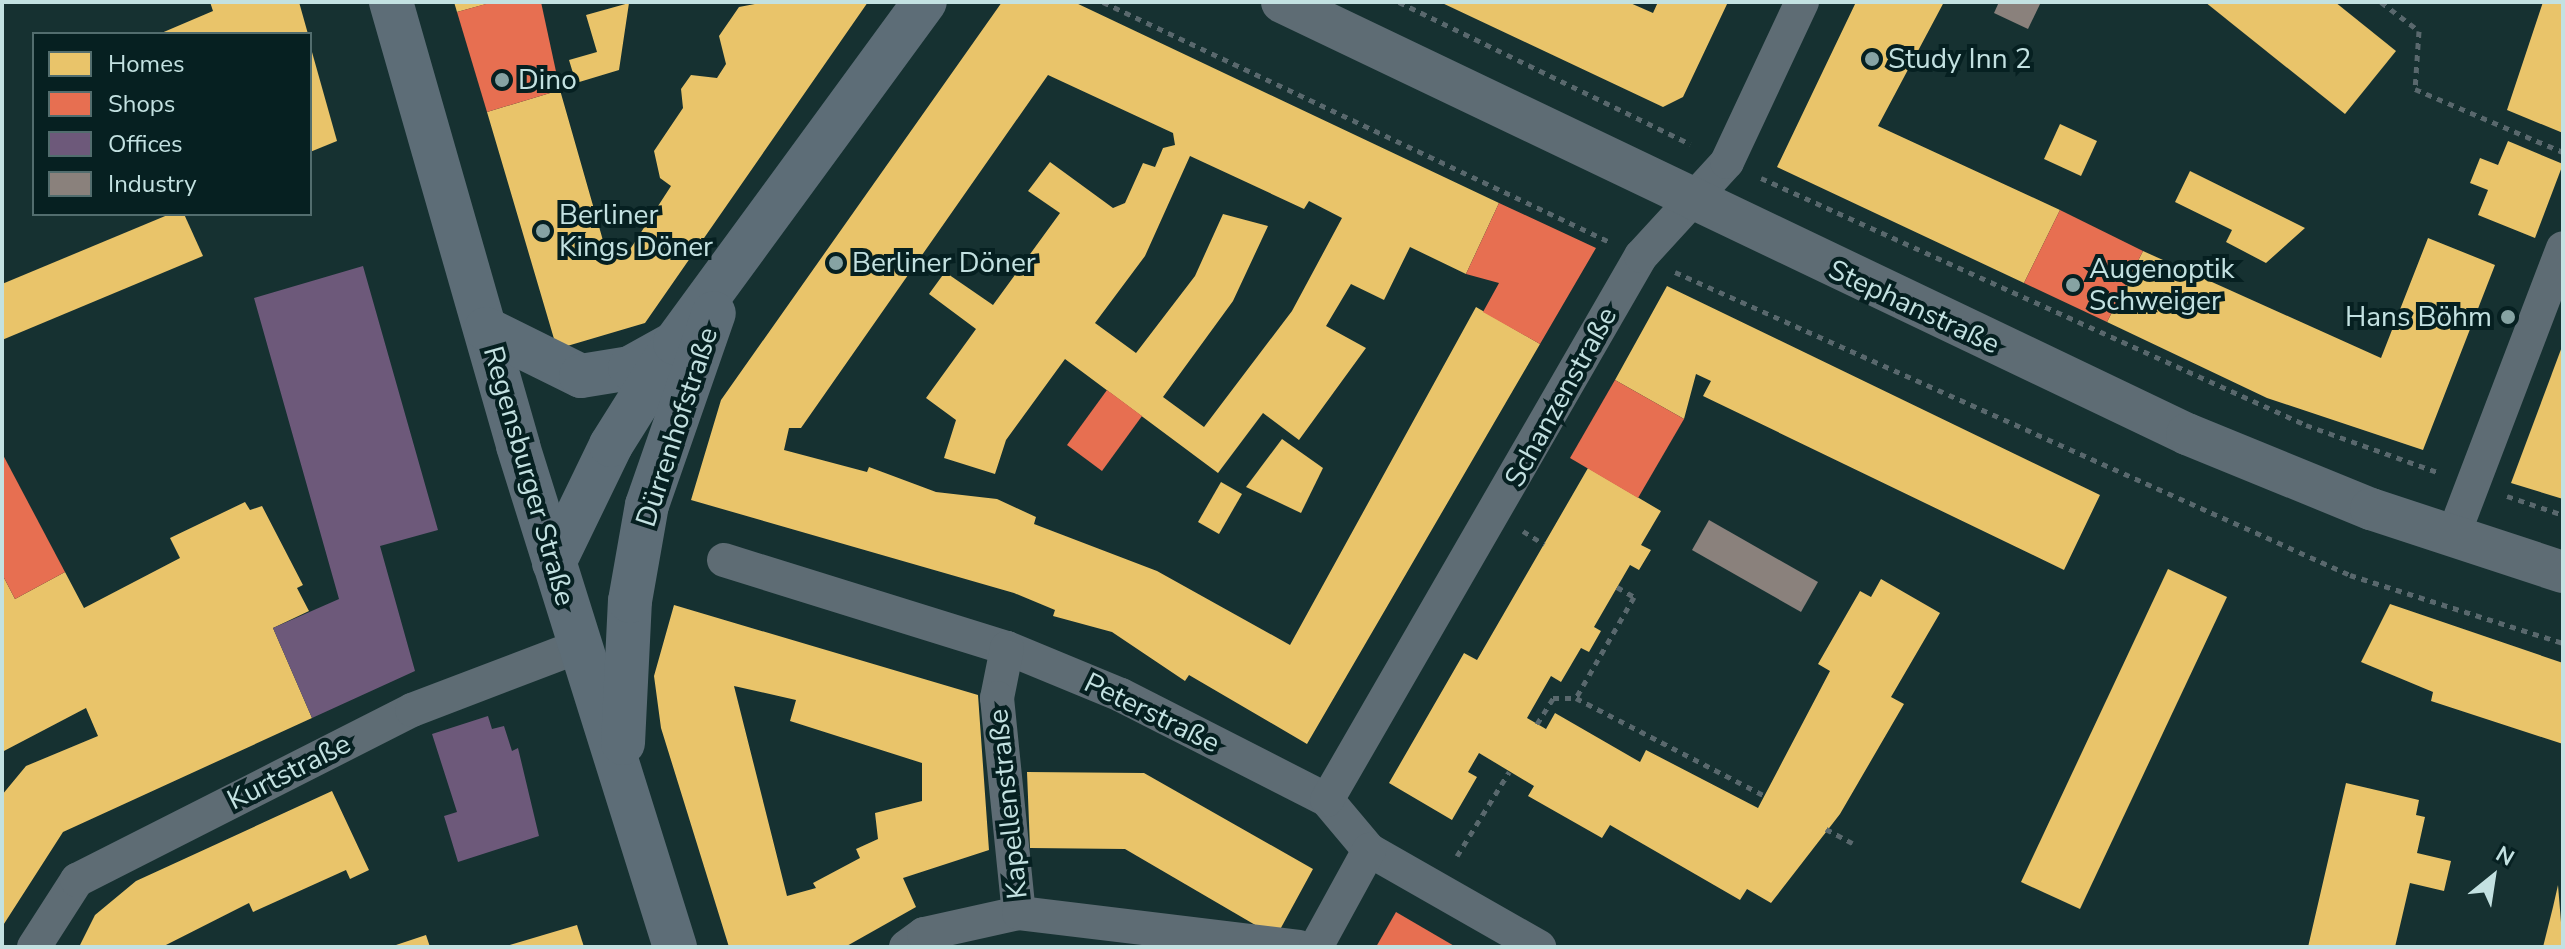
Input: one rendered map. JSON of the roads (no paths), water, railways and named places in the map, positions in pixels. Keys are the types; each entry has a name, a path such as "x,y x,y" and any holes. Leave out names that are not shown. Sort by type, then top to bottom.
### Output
{"main road":[{"name":"Regensburger Straße","path":"391,2 554,563 622,766 675,947"},
{"name":"Dürrenhofstraße","path":"554,563 611,445 675,343 726,282 925,2"},
{"name":"Dürrenhofstraße","path":"622,766 630,601 647,505 726,282"},
{"path":"486,329 581,376 630,368 675,343"}],"street":[{"name":"Stephanstraße","path":"1282,2 1688,200 2187,434 2453,536 2563,572"},
{"name":"Schanzenstraße","path":"1327,800 1641,256 1688,200 1727,162 1802,2"},
{"path":"2453,536 2563,248"},
{"name":"Peterstraße","path":"724,560 1007,648 1121,695 1327,800 1369,850 1539,947"},
{"name":"Kurtstraße","path":"34,947 77,880 412,710 580,646"},
{"name":"Kapellenstraße","path":"1007,648 997,698 1019,913"},
{"path":"1316,947 1369,850"},
{"name":"Kapellenstraße","path":"906,947 924,934 1019,913 1299,947"}],"place":[{"name":"Study Inn 2","path":"1872,59"},
{"name":"Dino","path":"502,80"},
{"name":"Berliner Kings Döner","path":"543,231"},
{"name":"Berliner Döner","path":"836,263"},
{"name":"Augenoptik Schweiger","path":"2073,285"},
{"name":"Hans Böhm","path":"2508,317"}]}
